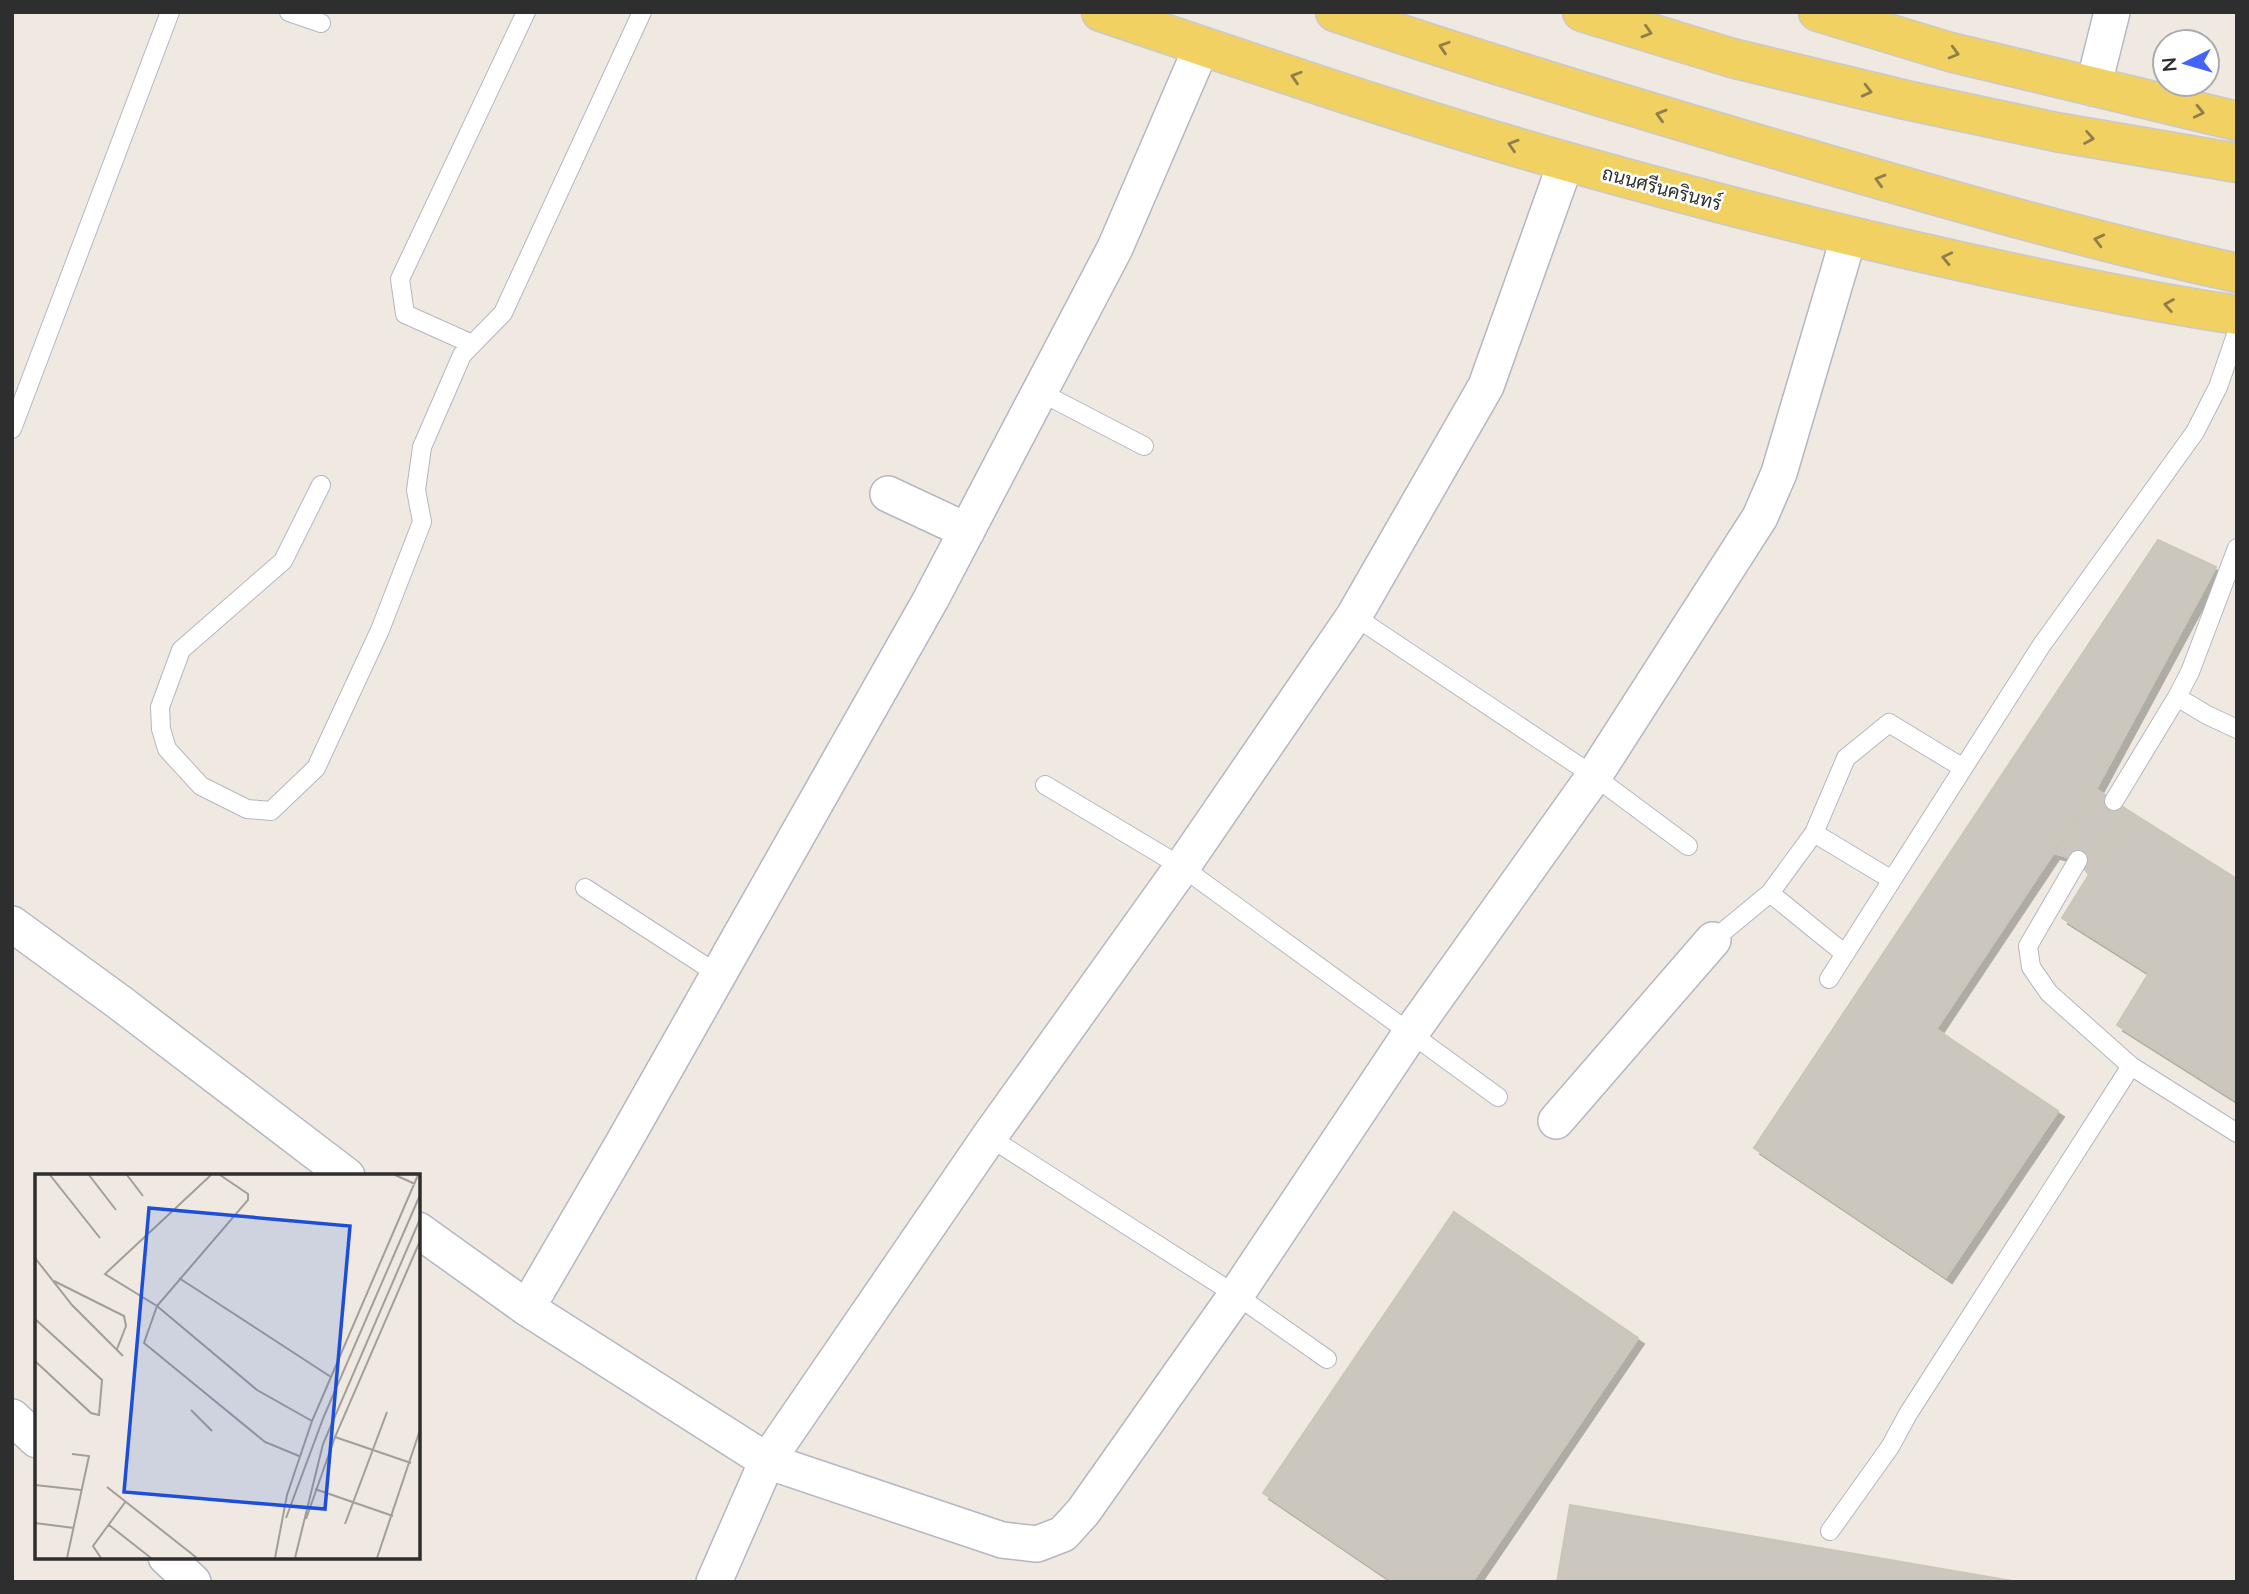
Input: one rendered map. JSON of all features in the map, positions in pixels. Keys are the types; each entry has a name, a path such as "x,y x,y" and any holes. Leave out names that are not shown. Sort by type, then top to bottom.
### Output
{"main road":[{"name":"ถนนศรีนครินทร์","path":"1101,12 1566,162 1849,236 2152,302 2237,315"},
{"path":"1335,12 1685,123 1884,181 2058,230 2237,273"},
{"path":"1582,12 1732,58 1906,100 2056,132 2237,163"},
{"path":"1818,12 1950,52 2237,121"}],"street":[{"path":"2093,88 2112,12"},
{"path":"527,1308 931,599 1115,248 1202,46"},
{"path":"714,1582 767,1461 989,1137 1182,867 1354,616 1486,386 1566,162"},
{"path":"424,1246 527,1308 767,1461 1002,1541 1037,1544 1063,1535 1083,1512 1236,1295 1410,1034 1594,776 1760,517 1779,473 1849,236"},
{"path":"888,494 967,531"},
{"path":"12,925 119,1002 344,1174"},
{"path":"1556,1121 1713,940"},
{"path":"12,1417 35,1438"},
{"path":"168,1559 193,1582"}],"lane":[{"path":"12,429 170,12"},
{"path":"289,12 321,23"},
{"path":"472,344 405,314 400,279 526,12"},
{"path":"321,485 283,561 181,650 160,707 161,729 167,748 201,786 247,809 271,811 316,768 380,630 422,522 416,490 422,447 462,355 503,313 642,12"},
{"path":"1829,979 2041,646 2195,432 2218,387 2237,332"},
{"path":"1040,392 1144,446"},
{"path":"2114,801 2190,672 2237,548"},
{"path":"1354,616 1594,776 1688,846"},
{"path":"2177,697 2237,729"},
{"path":"1713,940 1770,893 1814,833 1846,758 1889,723 1963,768"},
{"path":"1045,785 1182,867 1498,1097"},
{"path":"1814,833 1892,880"},
{"path":"2078,860 2028,947 2031,967 2049,993 2131,1066 2237,1133"},
{"path":"585,888 719,975"},
{"path":"1770,893 1845,954"},
{"path":"1830,1531 1890,1447 1908,1414 2131,1066"},
{"path":"989,1137 1236,1295 1327,1359"}],"building":[{"path":"2158,540 2216,567 2096,789 1936,1029 2058,1111 1946,1277 1754,1148"},
{"path":"2096,789 2129,811 2089,875 2078,860 2054,853"},
{"path":"2129,811 2237,879 2237,1101 2117,1025 2149,973 2062,918"},
{"path":"1454,1212 1638,1338 1472,1582 1394,1582 1263,1493"},
{"path":"1570,1505 2018,1582 1557,1582"}]}
